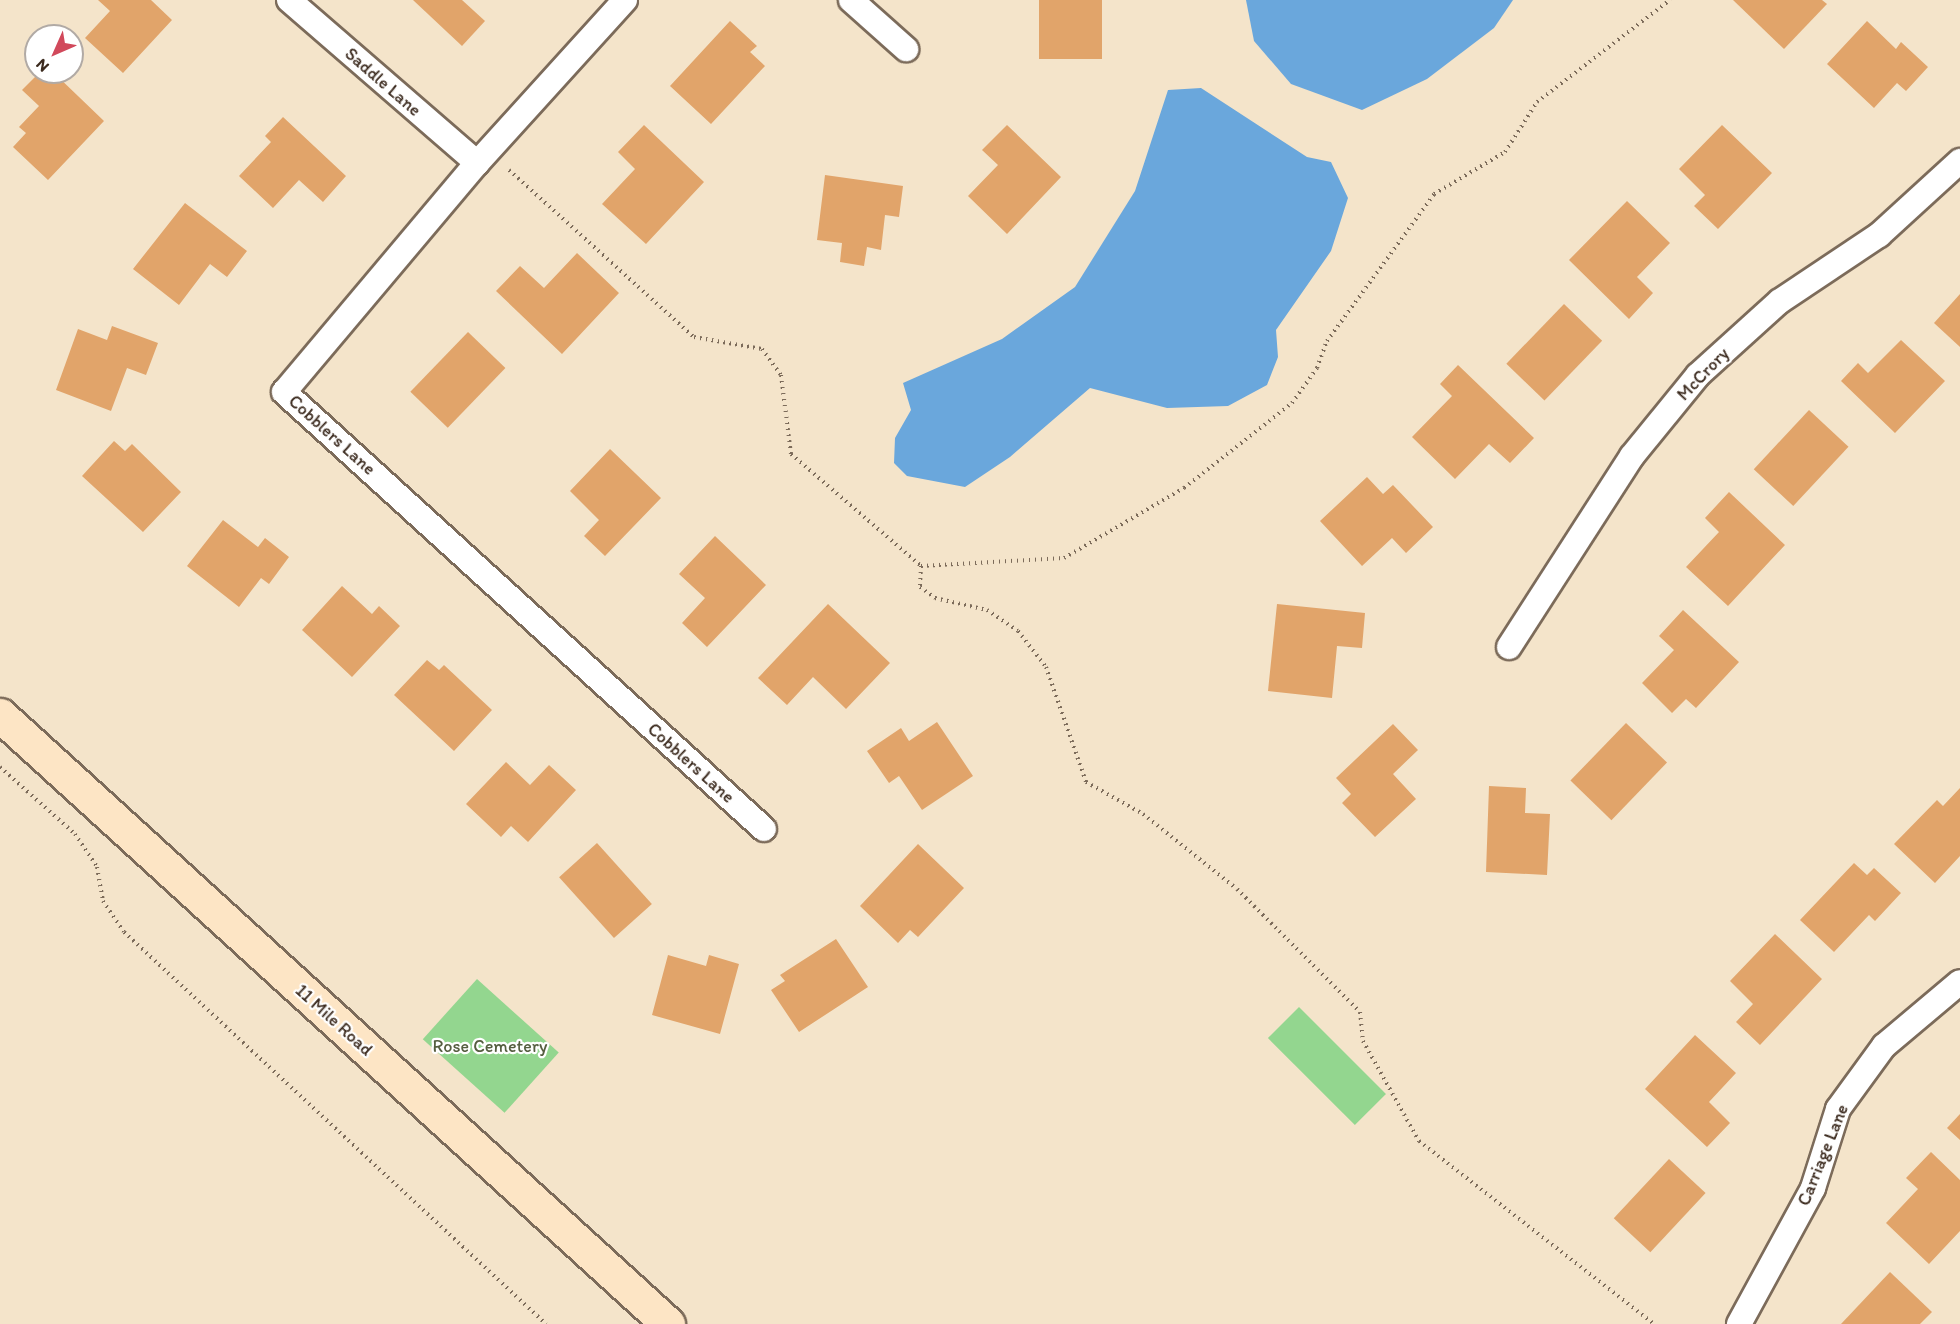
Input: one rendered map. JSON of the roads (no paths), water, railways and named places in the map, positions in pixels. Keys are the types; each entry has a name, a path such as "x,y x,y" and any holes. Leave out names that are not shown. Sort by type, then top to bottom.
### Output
{"street":[{"name":"Saddle Lane","path":"289,0 482,157"},
{"name":"Cobblers Lane","path":"625,0 482,157 284,392 764,829"},
{"path":"851,0 906,49"},
{"name":"McCrory","path":"1509,647 1632,456 1698,375 1780,301 1879,235 1960,161"},
{"name":"11 Mile Road","path":"0,715 668,1324"},
{"name":"Carriage Lane","path":"1739,1324 1813,1188 1838,1109 1884,1046 1960,982"}],"water":[{"path":"1246,0 1513,0 1494,28 1427,79 1362,110 1291,84 1254,41"},
{"path":"1201,88 1307,157 1331,162 1348,198 1331,251 1276,330 1278,357 1267,385 1228,406 1167,408 1090,388 1010,457 965,487 907,476 894,463 895,438 911,410 903,383 1002,339 1075,287 1135,191 1168,90"}],"park label":[{"name":"Rose Cemetery","path":"490,1046"}]}
